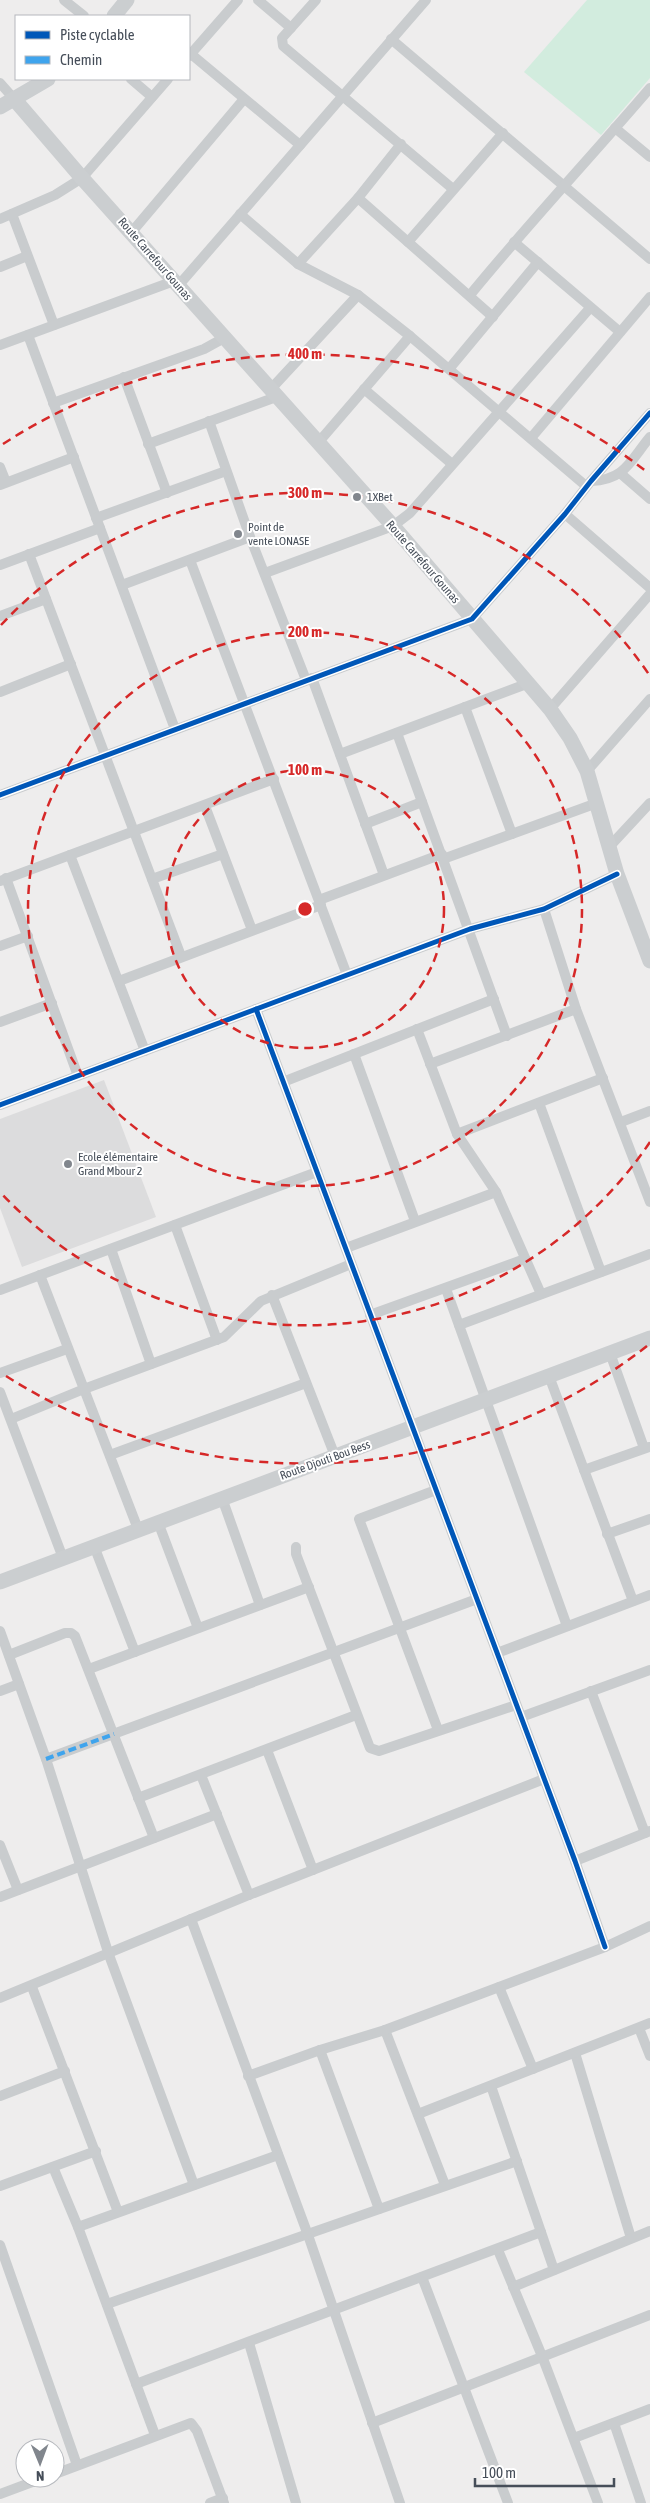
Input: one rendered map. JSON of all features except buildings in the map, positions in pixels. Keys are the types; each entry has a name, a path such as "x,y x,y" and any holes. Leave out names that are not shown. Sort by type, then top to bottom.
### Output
{"main road":[{"path":"115,15 127,0"},
{"path":"0,107 46,80"},
{"name":"Route Carrefour Gounas","path":"15,100 317,444 393,526 550,709 570,738 587,770 617,874 650,961"},
{"name":"Route Djouti Bou Bess","path":"0,1582 650,1338"}],"street":[{"path":"64,0 83,15"},
{"path":"238,0 190,55 300,145"},
{"path":"258,0 291,28"},
{"path":"316,0 282,38 283,46 454,189"},
{"path":"0,345 176,283 240,214 426,0"},
{"path":"392,39 650,259"},
{"path":"132,80 152,97"},
{"path":"0,219 55,194 82,178 167,80"},
{"path":"0,83 15,100"},
{"path":"470,295 514,242 566,187 650,88"},
{"path":"131,233 244,99"},
{"path":"615,128 650,157"},
{"path":"408,242 503,133"},
{"path":"298,264 358,198 401,144"},
{"path":"358,198 493,317"},
{"path":"12,214 54,325"},
{"path":"240,214 298,264 358,296 410,336 498,412 588,484 606,481 620,473 649,439 634,431"},
{"path":"514,242 620,332"},
{"path":"0,267 27,256"},
{"path":"449,369 538,262"},
{"path":"148,444 273,394 358,296"},
{"path":"531,438 650,297"},
{"path":"264,573 393,526 410,512 590,308"},
{"path":"28,334 175,729"},
{"path":"317,444 410,336"},
{"path":"53,403 204,349 224,338"},
{"path":"124,377 167,492"},
{"path":"364,389 452,464"},
{"path":"0,795 472,619 565,514 588,484 650,413"},
{"path":"209,421 250,537 340,754 384,875"},
{"path":"0,467 3,484 74,457"},
{"path":"0,565 29,554 167,492 226,471"},
{"path":"620,473 650,499"},
{"path":"565,514 650,588"},
{"path":"122,585 250,537"},
{"path":"29,554 181,956"},
{"path":"190,560 347,975"},
{"path":"550,709 650,594"},
{"path":"1,613 46,599"},
{"path":"0,692 71,664"},
{"path":"340,754 529,683"},
{"path":"587,770 650,698"},
{"path":"465,707 512,834"},
{"path":"397,733 470,929 507,1036"},
{"path":"78,1076 28,936 3,880 274,779"},
{"path":"365,824 422,802"},
{"path":"119,981 320,903 384,875 512,834 598,803"},
{"path":"610,846 650,803"},
{"path":"205,806 252,930"},
{"path":"152,880 224,854"},
{"path":"70,855 145,1051"},
{"path":"0,1105 470,929 544,909 617,874"},
{"path":"544,909 576,1009 621,1122 650,1202"},
{"path":"0,946 28,936"},
{"path":"283,1082 494,999"},
{"path":"0,1022 52,1003"},
{"path":"256,1009 575,1861 605,1947"},
{"path":"430,1064 576,1009"},
{"path":"417,1029 457,1134 496,1192 541,1294"},
{"path":"354,1054 415,1221"},
{"path":"457,1134 603,1078"},
{"path":"538,1103 601,1272"},
{"path":"621,1122 650,1110"},
{"path":"0,1290 317,1172"},
{"path":"346,1248 496,1192"},
{"path":"175,1225 217,1340"},
{"path":"111,1249 151,1364"},
{"path":"459,1325 650,1254"},
{"path":"370,1315 525,1259"},
{"path":"11,1419 84,1389 217,1340 230,1333 261,1301 351,1264"},
{"path":"40,1275 66,1349 84,1389 138,1529"},
{"path":"446,1289 567,1626"},
{"path":"272,1295 334,1456"},
{"path":"0,1373 66,1349"},
{"path":"584,1470 647,1447 610,1353"},
{"path":"549,1376 633,1601"},
{"path":"110,1455 306,1382"},
{"path":"0,1392 63,1558"},
{"path":"436,1490 358,1519 438,1730"},
{"path":"222,1498 260,1605"},
{"path":"607,1534 650,1519"},
{"path":"158,1522 198,1628"},
{"path":"94,1546 135,1652"},
{"path":"296,1547 296,1554 332,1653 370,1748 375,1751 516,1705"},
{"path":"89,1669 308,1587"},
{"path":"497,1653 650,1595"},
{"path":"46,1759 477,1599"},
{"path":"0,1631 46,1759 109,1955 194,2184"},
{"path":"9,1655 71,1632 75,1636 154,1838"},
{"path":"521,1717 650,1670"},
{"path":"0,1691 19,1684"},
{"path":"575,1861 647,1832 591,1691"},
{"path":"138,1798 356,1715"},
{"path":"267,1750 314,1870"},
{"path":"201,1775 249,1895"},
{"path":"0,1998 32,1987 249,1895 544,1779"},
{"path":"0,1897 218,1814"},
{"path":"0,1846 18,1890"},
{"path":"191,1919 308,2235 400,2503"},
{"path":"248,2076 320,2050 385,2030 605,1947 650,1926"},
{"path":"32,1987 118,2212"},
{"path":"499,1987 533,2069"},
{"path":"418,2114 650,2023"},
{"path":"639,2028 650,2056"},
{"path":"385,2030 445,2186"},
{"path":"320,2050 379,2209"},
{"path":"575,2053 632,2238"},
{"path":"0,2096 65,2071"},
{"path":"491,2086 554,2270"},
{"path":"0,2186 96,2151"},
{"path":"78,2227 278,2155"},
{"path":"106,2304 517,2161"},
{"path":"53,2167 78,2227 155,2435"},
{"path":"513,2286 650,2231"},
{"path":"136,2384 498,2250 541,2232"},
{"path":"0,2245 78,2465"},
{"path":"498,2250 542,2356 598,2503"},
{"path":"422,2277 508,2503"},
{"path":"372,2423 463,2386 650,2315"},
{"path":"249,2343 296,2503"},
{"path":"574,2438 650,2410"},
{"path":"65,2470 191,2423 197,2431 224,2501 210,2503"},
{"path":"614,2423 641,2503"},
{"path":"0,2494 16,2488"}],"shaded area":[{"name":"Ecole élémentaire Grand Mbour 2","path":"104,1080 156,1217 22,1267 0,1208 0,1119"}],"green space":[{"path":"587,0 650,0 650,78 601,135 524,72"}],"marked path":[{"path":"46,1759 114,1734"}],"cycle path":[{"path":"0,795 472,619 565,514 650,413"},
{"path":"0,1105 470,929 544,909 617,874"},
{"path":"256,1009 575,1861 605,1947"}],"place":[{"name":"1XBet","path":"357,497"},
{"name":"Point de vente LONASE","path":"238,534"},
{"name":"Ecole élémentaire Grand Mbour 2","path":"68,1164"}]}
